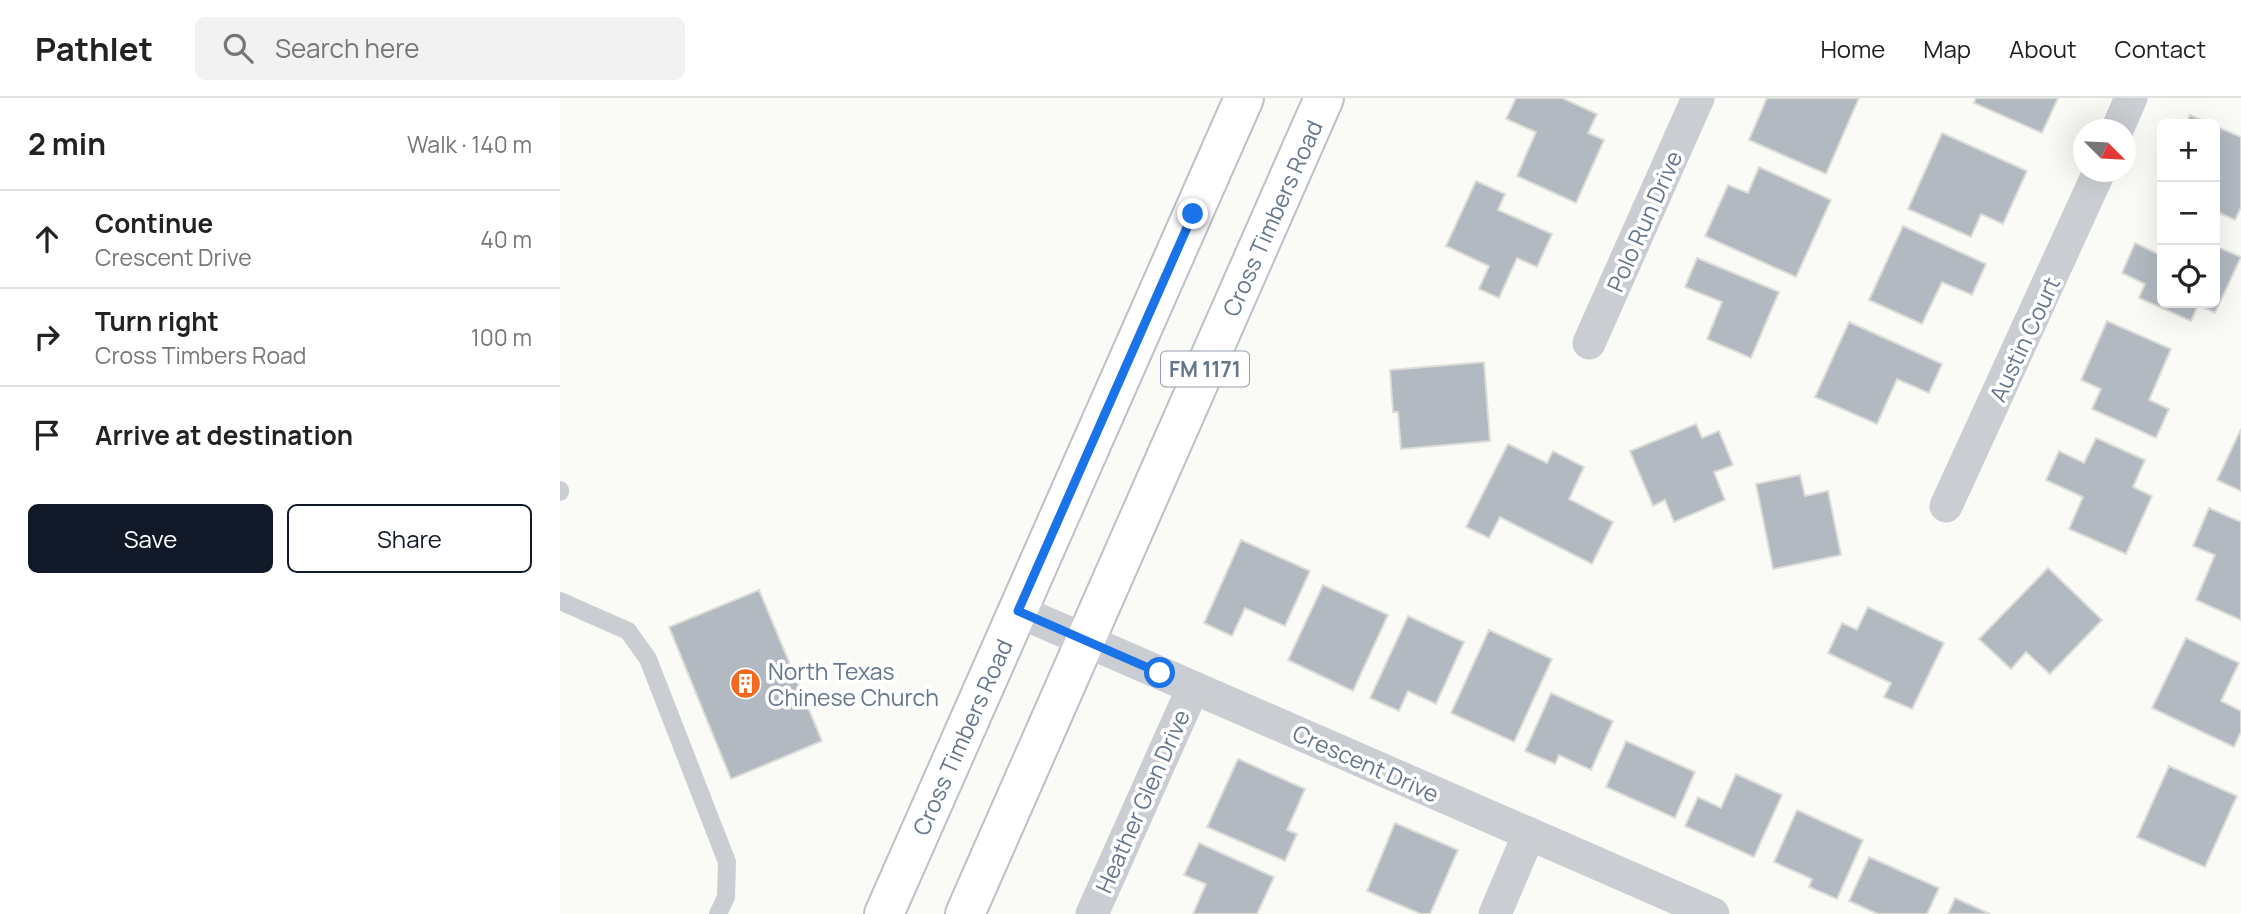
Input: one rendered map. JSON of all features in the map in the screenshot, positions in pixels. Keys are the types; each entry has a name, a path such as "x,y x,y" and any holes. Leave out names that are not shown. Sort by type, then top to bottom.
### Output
{"main road":[{"name":"Cross Timbers Road","path":"884,914 1244,98"},
{"name":"Cross Timbers Road","path":"965,914 1324,98"}],"street":[{"name":"Polo Run Drive","path":"1589,343 1698,98"},
{"path":"2122,119 2131,98"},
{"name":"Austin Court","path":"1946,506 2094,182"},
{"name":"Crescent Drive","path":"1018,611 1713,914"},
{"name":"Heather Glen Drive","path":"1092,914 1193,688"},
{"path":"1495,914 1529,834"}],"lane":[{"path":"560,601 628,631 648,659 727,862 726,897 718,914"}],"building":[{"path":"1516,98 1562,98 1597,114 1588,133 1604,140 1576,203 1517,176 1536,132 1506,119"},
{"path":"1767,98 1859,98 1826,174 1749,140"},
{"path":"1976,98 2058,98 2042,133 1974,103"},
{"path":"2220,128 2241,137 2241,207 2235,220 2220,213"},
{"path":"1942,133 2027,171 2003,224 1981,214 1971,237 1908,209"},
{"path":"1759,167 1831,200 1796,277 1705,236 1728,185 1748,193"},
{"path":"1476,181 1505,194 1498,210 1552,234 1537,267 1517,258 1499,298 1479,289 1489,266 1446,246"},
{"path":"1903,226 1986,264 1972,295 1942,282 1922,324 1869,300"},
{"path":"2135,243 2157,254 2157,306 2139,298 2145,284 2122,273"},
{"path":"2220,248 2241,257 2220,302"},
{"path":"1697,258 1779,292 1751,358 1707,339 1722,302 1685,287"},
{"path":"2162,308 2197,308 2191,321"},
{"path":"2204,308 2217,308 2215,313"},
{"path":"2107,321 2171,349 2149,400 2169,409 2156,438 2092,409 2101,389 2081,380"},
{"path":"1849,322 1942,364 1929,393 1897,379 1877,424 1815,397"},
{"path":"1484,362 1490,441 1401,449 1398,412 1393,412 1390,370"},
{"path":"1696,424 1702,438 1719,431 1733,465 1714,472 1725,500 1674,522 1665,500 1653,506 1630,451"},
{"path":"2241,429 2241,491 2217,480"},
{"path":"2096,438 2145,460 2133,487 2152,496 2126,554 2069,529 2083,497 2046,480 2059,451 2084,463"},
{"path":"1508,444 1547,463 1553,451 1584,467 1569,499 1613,522 1592,564 1500,517 1489,538 1466,527"},
{"path":"1800,475 1805,496 1828,491 1841,555 1773,569 1756,484"},
{"path":"2209,508 2241,522 2241,620 2196,600 2215,555 2193,546"},
{"path":"1241,540 1310,571 1285,626 1245,608 1232,636 1204,623"},
{"path":"2048,568 2102,620 2050,674 2026,652 2011,669 1979,639"},
{"path":"1323,585 1388,615 1353,691 1288,660"},
{"name":"North Texas Chinese Church","path":"759,590 822,741 731,779 669,627"},
{"path":"1868,607 1944,643 1912,709 1884,697 1891,683 1828,653 1842,623 1857,630"},
{"path":"1408,616 1464,642 1436,704 1408,691 1399,711 1370,698"},
{"path":"1489,630 1552,659 1514,742 1451,713"},
{"path":"2186,638 2239,663 2221,701 2241,711 2241,732 2234,747 2152,708"},
{"path":"1551,693 1613,721 1591,770 1559,755 1555,764 1525,751"},
{"path":"1626,741 1695,772 1675,818 1606,787"},
{"path":"1238,759 1305,789 1287,830 1297,834 1285,861 1207,827"},
{"path":"2169,766 2237,796 2205,867 2137,837"},
{"path":"1736,774 1782,795 1754,857 1685,826 1698,797 1721,808"},
{"path":"1797,810 1863,840 1837,899 1809,887 1812,879 1774,862"},
{"path":"1395,823 1458,850 1430,914 1421,914 1367,891"},
{"path":"1199,843 1274,877 1257,914 1193,914 1206,884 1184,875"},
{"path":"1869,857 1939,888 1927,914 1878,914 1849,901"},
{"path":"1955,898 1990,914 1948,914"}],"place":[{"name":"North Texas Chinese Church","path":"745,684"}],"route":[{"path":"1160,673 1018,611 1193,214"}]}
